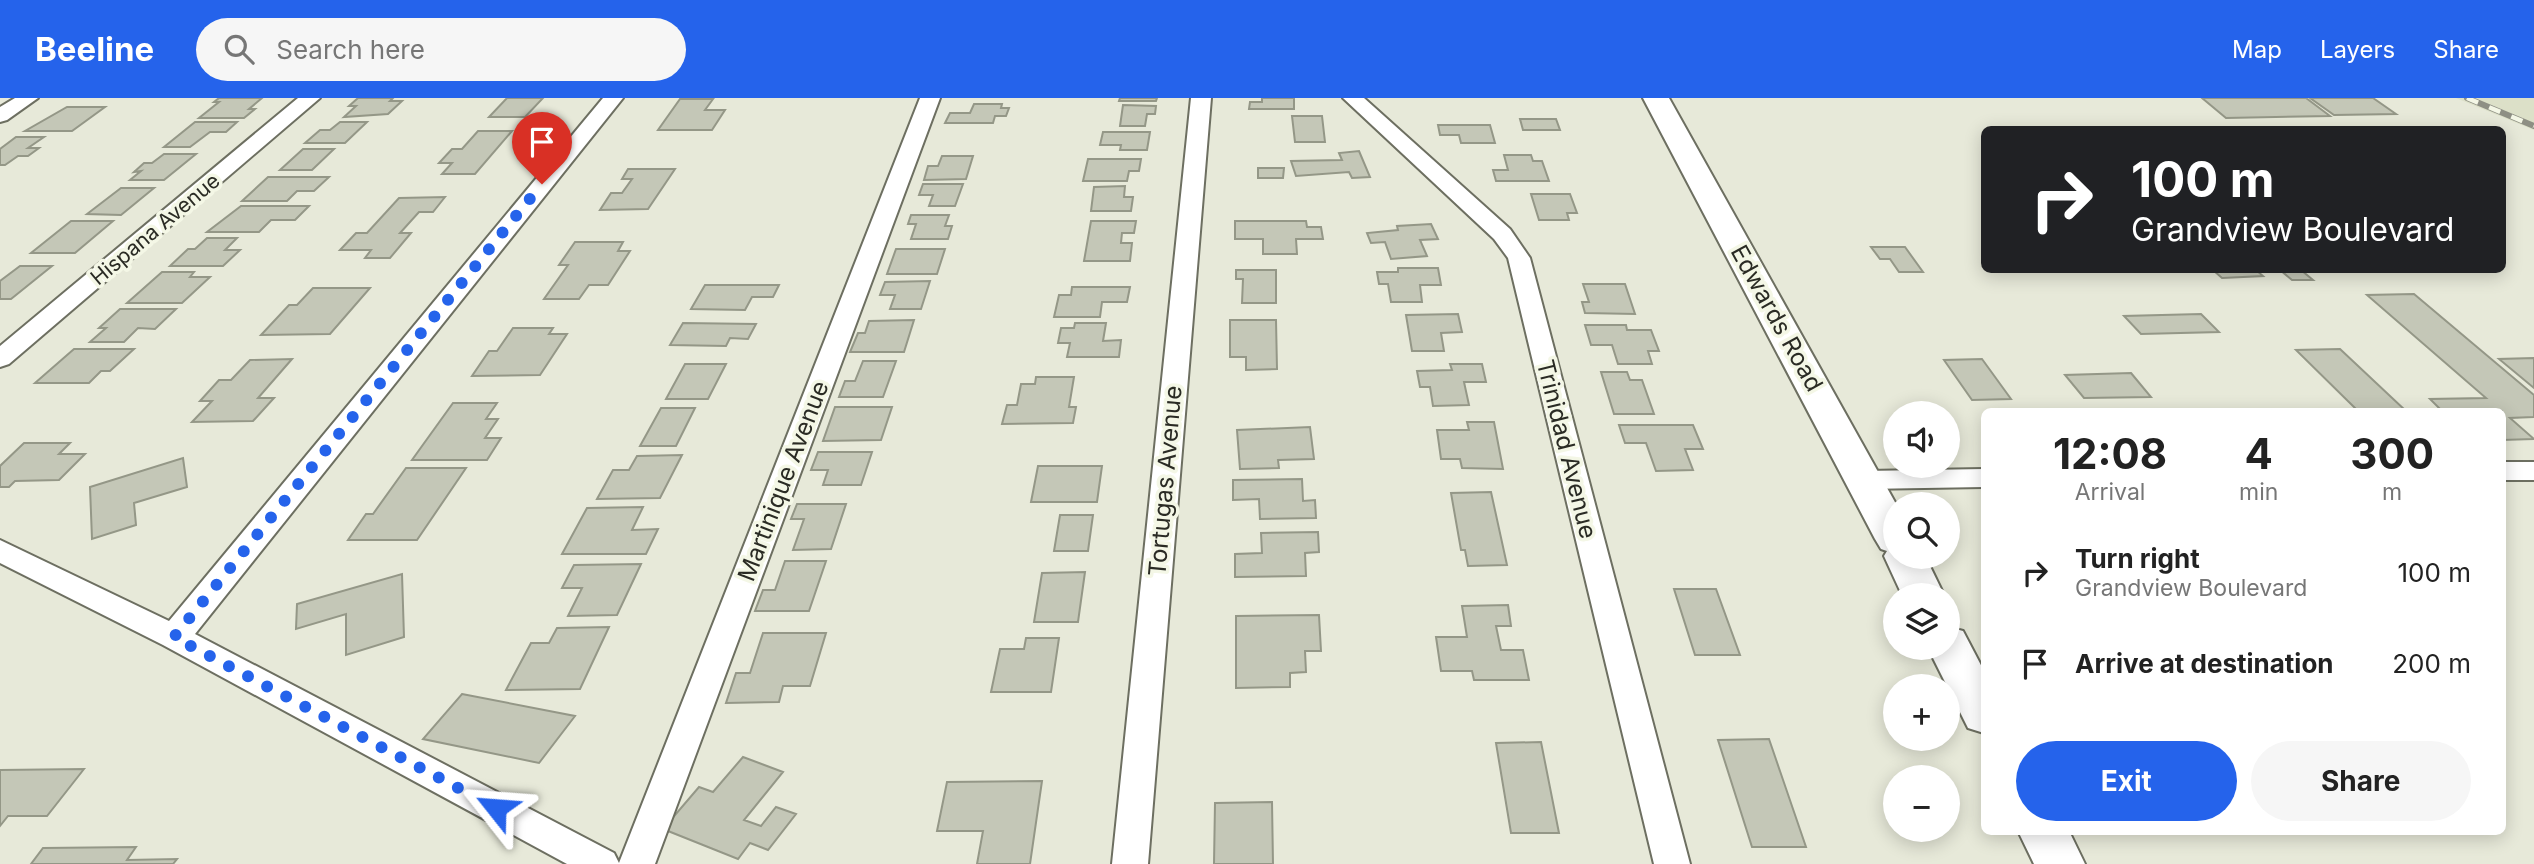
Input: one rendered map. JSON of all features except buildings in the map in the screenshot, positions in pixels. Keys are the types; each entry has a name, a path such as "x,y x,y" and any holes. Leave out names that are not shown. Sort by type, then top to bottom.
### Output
{"main road":[{"name":"Edwards Road","path":"1656,98 1883,515"},
{"path":"1956,660 1981,709"},
{"path":"2045,835 2060,864"}],"street":[{"path":"0,116 28,98"},
{"name":"Hispana Avenue","path":"0,359 310,98"},
{"path":"174,637 612,98"},
{"name":"Martinique Avenue","path":"637,864 930,98"},
{"name":"Tortugas Avenue","path":"1130,864 1200,98"},
{"name":"Trinidad Avenue","path":"1353,98 1502,234 1518,258 1672,864"},
{"path":"2506,471 2534,471"},
{"path":"1865,480 1981,478"},
{"path":"0,550 174,637 601,864"}],"shaded area":[{"path":"2456,98 2534,98 2534,130"}],"railway":[{"path":"2467,98 2534,126"}],"route":[{"path":"496,808 174,637 542,184"}]}
